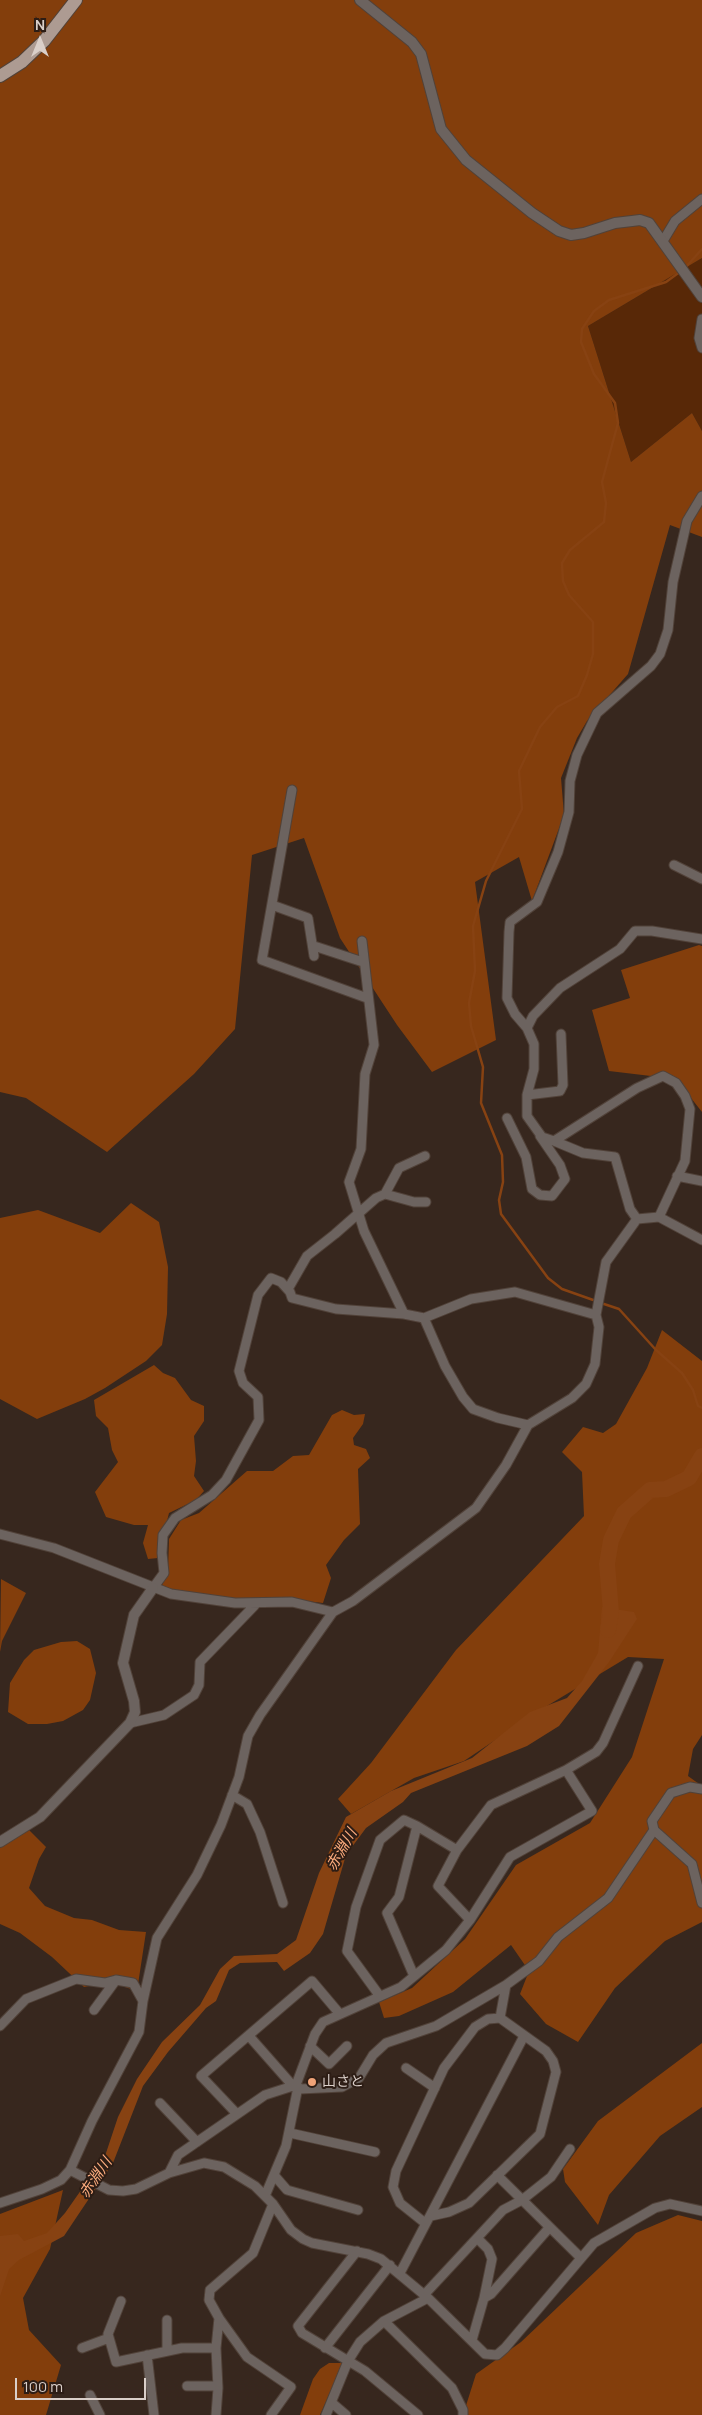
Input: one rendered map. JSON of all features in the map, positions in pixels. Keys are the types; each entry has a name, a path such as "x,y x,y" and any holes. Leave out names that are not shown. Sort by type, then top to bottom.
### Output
{"main road":[{"path":"0,76 22,62 44,41 76,0"}],"street":[{"path":"360,0 412,42 421,54 441,129 451,144 466,160 532,213 559,231 571,234 584,233 615,223 640,220 649,223 702,297"},
{"path":"663,241 675,221 702,199"},
{"path":"702,319 699,338 702,348"},
{"path":"507,1118 526,1157 532,1189 540,1195 552,1196 565,1179 560,1165 527,1116 527,1095 534,1068 534,1044 527,1028 515,1014 507,998 510,922 537,902 558,852 569,812 570,780 577,755 598,713 645,671 660,654 668,630 673,582 687,521 702,496"},
{"path":"292,790 262,960 367,998"},
{"path":"674,865 702,879"},
{"path":"272,905 308,918 314,946 314,956"},
{"path":"527,1028 533,1016 560,988 620,949 635,931 652,931 702,939"},
{"path":"362,941 367,998 374,1045 365,1074 361,1149 350,1182 364,1231 404,1314"},
{"path":"314,946 363,962"},
{"path":"527,1095 560,1091 563,1086 562,1034"},
{"path":"554,1142 637,1088 663,1076 676,1083 690,1109 685,1161 660,1217"},
{"path":"540,1135 583,1152 615,1157 630,1208 638,1219"},
{"path":"288,1289 307,1256 376,1198 384,1194 399,1168 425,1156"},
{"path":"677,1176 702,1181"},
{"path":"384,1194 414,1202 426,1202"},
{"path":"0,2202 42,2189 60,2180 70,2170 92,2121 139,2032 142,2002 157,1938 198,1875 221,1825 232,1795 248,1736 260,1715 333,1612 353,1601 476,1508 506,1465 528,1425 572,1398 586,1384 596,1364 599,1327 596,1313 606,1262 638,1219 660,1217 702,1240"},
{"path":"0,1842 40,1817 130,1723 135,1712 134,1702 123,1663 134,1615 164,1573 162,1554 164,1535 175,1518 212,1495 226,1480 259,1420 258,1397 243,1383 240,1371 258,1295 271,1278 281,1282 288,1289 292,1298 336,1309 404,1314 424,1318 471,1299 516,1292 596,1313"},
{"path":"424,1318 445,1366 463,1396 474,1409 498,1418 528,1425"},
{"path":"0,1534 54,1548 153,1588 187,1597 256,1604 292,1602 333,1612"},
{"path":"130,1723 164,1715 194,1695 198,1685 200,1662 256,1604"},
{"path":"470,1920 438,1886 457,1850 491,1806 566,1770 596,1752 603,1744 638,1666"},
{"path":"265,2196 290,2133 296,2086 310,2046 322,2022 379,1995 401,1987 446,1950 470,1920 510,1857 592,1811 566,1770"},
{"path":"702,1789 690,1787 671,1793 652,1821 654,1830 692,1864 702,1903"},
{"path":"232,1795 247,1804 260,1832 283,1903"},
{"path":"379,1995 347,1951 356,1907 367,1873 384,1834 404,1820 457,1850"},
{"path":"414,1976 387,1913 398,1897 417,1826"},
{"path":"170,2173 178,2155 265,2095 296,2086 342,2087 359,2078 373,2055 386,2043 436,2026 506,1984 539,1961 558,1938 608,1898 654,1830"},
{"path":"0,2026 26,1999 76,1979 105,1983 116,1980 133,1983 142,2002"},
{"path":"94,2010 116,1980"},
{"path":"237,2114 201,2076 312,1982 339,2013"},
{"path":"500,2018 506,1984"},
{"path":"500,2018 524,2036 546,2052 553,2060 556,2072 540,2134 469,2203 428,2219 400,2204 393,2187 396,2171 444,2068 475,2027 488,2019 500,2018"},
{"path":"249,2036 296,2086"},
{"path":"400,2273 524,2036"},
{"path":"310,2046 329,2064 347,2046"},
{"path":"406,2068 435,2088"},
{"path":"160,2103 197,2142"},
{"path":"290,2133 375,2152"},
{"path":"326,2415 348,2361 360,2342 384,2321 426,2296 503,2210 522,2200 550,2177 570,2149"},
{"path":"70,2170 110,2190 123,2192 136,2190 170,2173 204,2163 224,2167 255,2186 274,2204 291,2230 303,2239 312,2243 368,2254 390,2265 426,2296 485,2354 497,2355 594,2243 655,2208 670,2204 702,2211"},
{"path":"274,2175 286,2190 358,2210"},
{"path":"497,2175 580,2257"},
{"path":"271,2415 291,2387 248,2358 209,2300 210,2290 252,2253 274,2204"},
{"path":"484,2298 491,2294 549,2228"},
{"path":"472,2340 484,2298 492,2259 488,2249 477,2238"},
{"path":"357,2251 298,2326 302,2333 365,2371 418,2415"},
{"path":"325,2348 390,2265"},
{"path":"121,2301 108,2334 116,2362 182,2348 216,2348"},
{"path":"216,2415 218,2386 216,2348 220,2318"},
{"path":"167,2320 167,2351"},
{"path":"384,2321 452,2388 463,2410 463,2415"},
{"path":"82,2348 110,2338"},
{"path":"147,2355 154,2415"},
{"path":"187,2386 218,2386"},
{"path":"90,2395 100,2415"},
{"path":"332,2403 346,2415"}],"shaded area":[{"path":"0,0 702,0 702,258 588,326 631,462 692,413 702,431 702,537 670,525 628,674 587,721 577,738 561,778 564,815 532,901 519,857 475,882 496,1040 432,1072 397,1025 340,938 304,838 252,855 235,1029 194,1074 107,1152 26,1098 0,1092"},
{"path":"702,258 702,431 692,413 631,462 588,326"},
{"path":"699,945 702,946 702,1112 676,1079 609,1071 592,1010 630,998 621,970"},
{"path":"131,1203 159,1222 168,1267 167,1314 162,1345 146,1361 105,1388 85,1399 37,1419 0,1399 0,1218 38,1210 100,1233"},
{"path":"662,1330 702,1361 702,1735 693,1749 688,1776 702,1786 702,1922 665,1941 615,1988 578,2042 546,2024 520,1994 529,1971 511,1945 453,1992 399,2016 384,2018 379,2002 412,1988 465,1939 516,1865 590,1823 632,1757 664,1659 628,1657 537,1712 464,1761 414,1778 351,1814 338,1799 371,1763 456,1650 584,1516 582,1472 562,1452 583,1427 603,1433 616,1424 647,1368"},
{"path":"154,1365 163,1373 175,1378 191,1400 204,1406 204,1421 194,1436 196,1461 194,1476 204,1491 196,1500 169,1513 158,1558 148,1559 143,1543 148,1525 134,1525 106,1517 95,1492 118,1462 112,1450 108,1428 96,1416 94,1400"},
{"path":"342,1410 354,1415 365,1414 363,1424 353,1438 354,1445 366,1449 370,1458 358,1469 360,1524 344,1540 326,1565 331,1578 323,1603 281,1598 251,1600 213,1597 161,1588 168,1569 169,1539 181,1520 199,1513 247,1471 273,1471 293,1456 309,1455 332,1415"},
{"path":"1,1579 26,1593 2,1641 0,1652"},
{"path":"77,1641 90,1649 96,1673 90,1700 83,1710 63,1721 47,1724 28,1724 8,1712 10,1683 24,1660 34,1650 61,1642"},
{"path":"25,1826 46,1847 39,1859 29,1888 45,1906 74,1918 92,1920 119,1930 146,1932 137,1991 110,1982 84,1987 52,1957 20,1933 0,1924 0,1844"},
{"path":"702,2043 702,2107 660,2136 609,2195 598,2225 565,2182 563,2169 598,2121"},
{"path":"63,2190 50,2249 23,2298 29,2330 61,2365 46,2415 0,2415 0,2214"},
{"path":"678,2215 702,2221 702,2415 463,2415 476,2374 521,2342 636,2233"},
{"path":"329,2363 343,2363 320,2415 300,2415 313,2379 320,2369"}],"water":[{"path":"602,1607 634,1612 637,1619 609,1662 559,1726 527,1746 411,1793 403,1802 366,1828 346,1855 323,1934 310,1953 284,1971 277,1962 240,1963 229,1970 216,2001 206,2008 168,2052 143,2086 113,2163 64,2236 19,2260 9,2269 0,2296 0,2236 18,2234 24,2241 47,2233 65,2213 105,2156 118,2117 137,2079 162,2042 200,2005 220,1969 234,1956 277,1954 296,1940 319,1873 346,1817 391,1791 472,1758 530,1712 567,1698 582,1681 598,1653"}],"waterway":[{"path":"685,268 702,249"},
{"path":"596,1301 562,1289 548,1278 501,1214 499,1200 503,1182 502,1155 481,1103 483,1067 471,1026 469,1003 475,971 473,926 486,881 522,809 519,771 540,727 557,707 578,696 593,654 593,622 569,595 563,581 562,563 570,550 604,522 606,503 602,482 618,423 615,403 594,374 581,342 582,329 594,311 609,300 666,282 681,271"},
{"path":"601,1303 619,1309 656,1350 682,1373 693,1390 698,1406 702,1408"},
{"name":"赤淵川","path":"608,1630 611,1612 607,1564 611,1540 624,1513 650,1490 666,1489 689,1478 702,1456"}],"place":[{"name":"山さと","path":"312,2082"}]}
